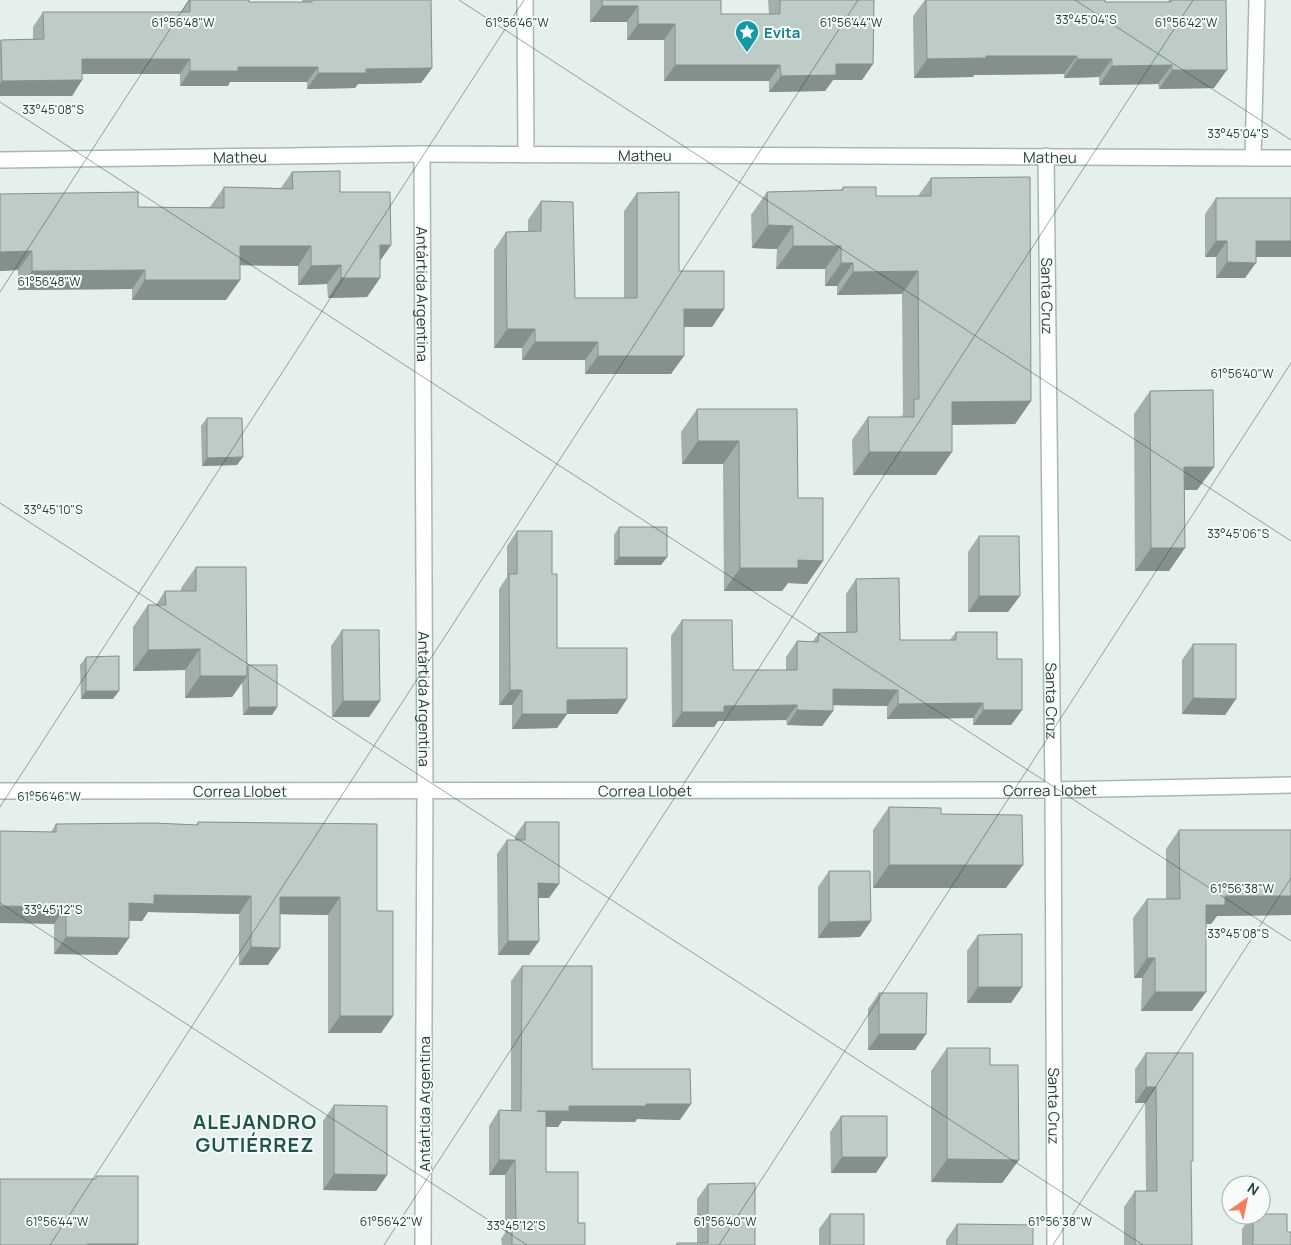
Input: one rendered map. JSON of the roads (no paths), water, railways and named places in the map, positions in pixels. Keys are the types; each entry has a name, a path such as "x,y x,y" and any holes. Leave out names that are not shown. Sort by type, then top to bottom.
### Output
{"street":[{"path":"525,0 526,154"},
{"path":"1253,158 1257,0"},
{"name":"Matheu","path":"0,160 422,154 1291,158"},
{"name":"Antártida Argentina","path":"422,154 426,789 423,1245"},
{"name":"Santa Cruz","path":"1046,156 1056,1245"},
{"name":"Correa Llobet","path":"0,791 426,789 1053,790 1291,785"}],"place":[{"name":"Evita","path":"747,53"}],"district":[{"name":"ALEJANDRO GUTIÉRREZ","path":"255,1132"}]}
